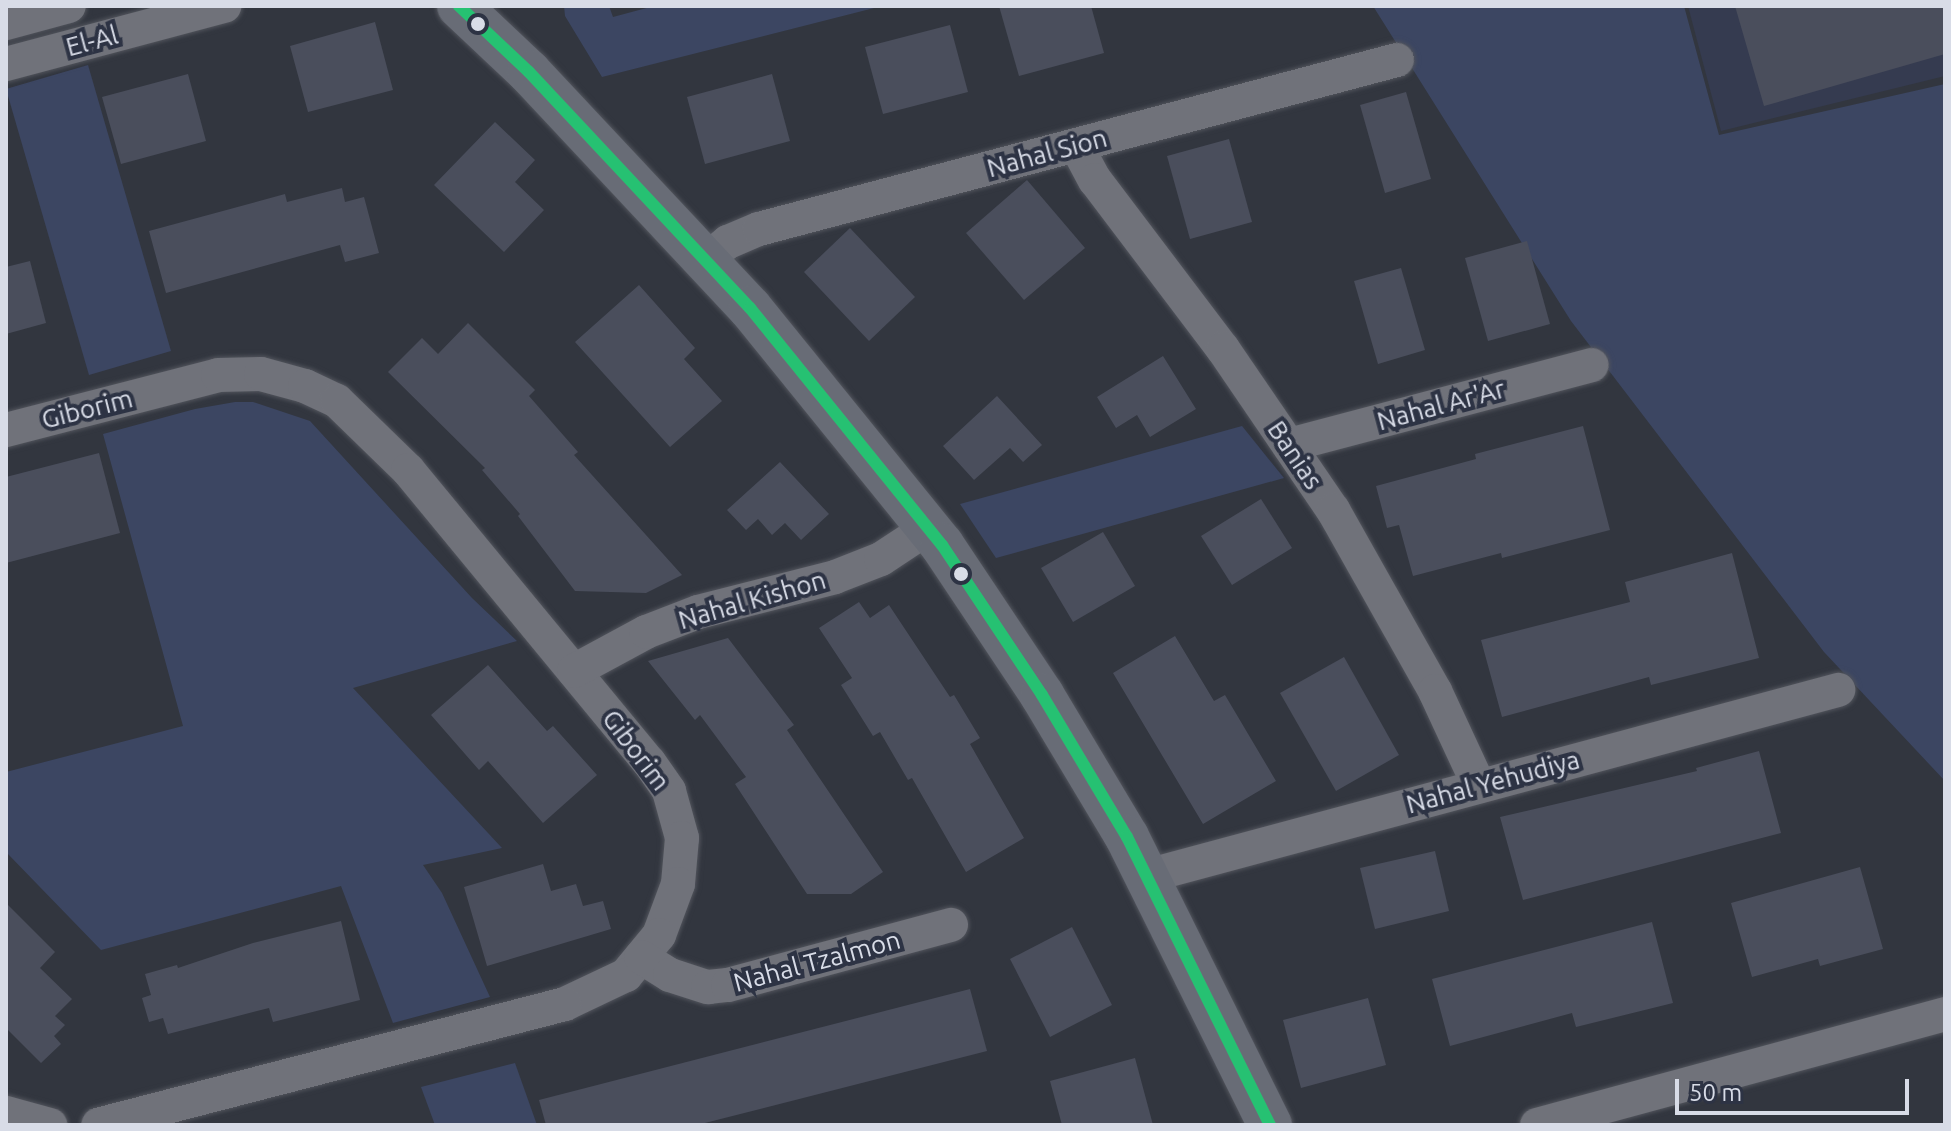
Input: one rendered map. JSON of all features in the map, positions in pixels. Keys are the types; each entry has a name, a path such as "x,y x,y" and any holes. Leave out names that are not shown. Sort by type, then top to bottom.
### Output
{"street":[{"name":"El-Al","path":"6,23 69,6"},
{"name":"El-Al","path":"6,64 224,6"},
{"path":"459,6 529,72 705,261 798,366 928,528 1042,695 1147,876 1270,1125"},
{"path":"507,6 529,72"},
{"name":"Nahal Sion","path":"705,261 728,242 759,229 1397,60"},
{"name":"Banias","path":"1076,145 1095,180 1223,349 1333,510 1435,691 1479,786"},
{"name":"Nahal Ar'Ar","path":"1289,445 1592,365"},
{"name":"Giborim","path":"6,430 218,375 261,374 305,386 337,401 408,470 669,791 682,838 678,884 659,935 626,975 565,1004 98,1125"},
{"name":"Nahal Kishon","path":"574,671 646,632 698,612 835,577 881,559 928,528"},
{"name":"Nahal Yehudiya","path":"1147,876 1838,690"},
{"name":"Nahal Tzalmon","path":"641,957 670,975 708,987 728,985 951,925"},
{"path":"1537,1125 1945,1014"},
{"path":"1224,1034 1241,1125"},
{"path":"6,1113 50,1125"}],"shaded area":[{"path":"564,6 609,6 613,17 654,6 882,6 602,77 565,16"},
{"path":"1373,6 1684,6 1719,135 1945,84 1945,781 1824,652 1571,321"},
{"path":"1688,6 1945,6 1945,76 1721,131"},
{"path":"88,65 171,351 89,375 6,89"},
{"path":"253,402 310,421 472,598 517,641 353,688 502,848 423,865 442,893 490,997 393,1023 341,886 101,950 6,852 6,772 183,726 103,434 195,409"},
{"path":"1242,426 1284,478 996,558 960,504"},
{"path":"515,1063 537,1125 435,1125 421,1087"}],"building":[{"path":"999,6 1091,6 1104,53 1019,76"},
{"path":"1735,6 1945,6 1945,54 1764,106"},
{"path":"375,22 393,90 308,112 290,46"},
{"path":"950,25 968,92 883,114 865,47"},
{"path":"188,74 206,141 121,164 102,97"},
{"path":"772,74 790,141 705,164 687,97"},
{"path":"1406,92 1431,179 1385,193 1360,105"},
{"path":"495,122 535,160 515,182 544,210 504,252 434,185"},
{"path":"1229,139 1252,222 1190,239 1167,156"},
{"path":"1027,180 1085,248 1024,300 966,233"},
{"path":"342,188 345,202 364,197 379,253 345,262 340,245 166,293 149,231 285,194 287,202"},
{"path":"850,228 915,297 869,341 804,272"},
{"path":"1527,241 1550,324 1488,341 1465,258"},
{"path":"30,261 46,323 6,334 6,267"},
{"path":"1401,268 1425,350 1378,364 1354,281"},
{"path":"639,285 695,348 684,359 722,401 670,447 575,342"},
{"path":"468,323 535,390 529,396 578,452 574,455 682,575 646,593 575,591 518,516 520,514 482,470 485,468 388,372 422,338 438,354"},
{"path":"1163,356 1196,409 1150,437 1137,415 1116,428 1097,397"},
{"path":"997,396 1042,445 1023,462 1010,448 974,480 943,446"},
{"path":"1583,426 1610,530 1502,558 1501,553 1413,576 1399,525 1387,528 1376,486 1476,459 1475,454"},
{"path":"99,453 120,533 6,563 6,477"},
{"path":"780,462 829,514 801,540 785,523 772,535 758,519 746,530 727,510"},
{"path":"1261,499 1292,548 1232,585 1201,536"},
{"path":"1103,532 1135,586 1073,622 1041,568"},
{"path":"1732,553 1759,658 1651,685 1649,677 1502,717 1481,640 1630,602 1625,582"},
{"path":"859,602 870,618 889,605 950,697 954,695 980,738 970,744 1024,838 966,872 912,778 908,780 880,732 873,736 841,685 852,678 819,628"},
{"path":"1175,636 1214,701 1225,695 1276,781 1203,824 1113,673"},
{"path":"728,638 794,725 787,730 883,872 851,894 807,894 735,784 746,777 700,715 695,720 648,661"},
{"path":"1344,657 1399,755 1336,791 1280,693"},
{"path":"488,665 547,731 553,726 597,775 543,823 488,761 479,770 431,715"},
{"path":"1759,751 1781,833 1523,900 1500,817 1697,771 1696,768"},
{"path":"1435,851 1449,911 1375,929 1360,868"},
{"path":"543,864 551,891 576,884 583,906 603,901 611,929 487,966 464,887"},
{"path":"1860,867 1883,949 1820,966 1818,959 1752,977 1731,903"},
{"path":"6,903 55,952 40,968 72,999 55,1016 65,1025 54,1036 61,1044 41,1063 6,1028"},
{"path":"341,921 360,1000 273,1022 269,1008 168,1034 163,1018 149,1022 142,998 151,995 145,974 177,965 178,968 253,943"},
{"path":"1652,922 1673,1003 1576,1027 1572,1013 1450,1046 1432,979"},
{"path":"1072,927 1112,1005 1050,1037 1010,959"},
{"path":"970,989 987,1051 697,1125 546,1125 539,1100"},
{"path":"1368,998 1386,1065 1301,1088 1283,1020"},
{"path":"1135,1058 1153,1125 1062,1125 1050,1081"}],"transit line":[{"path":"459,6 529,72 750,308 942,545 1042,695 1127,837 1270,1125"}]}
